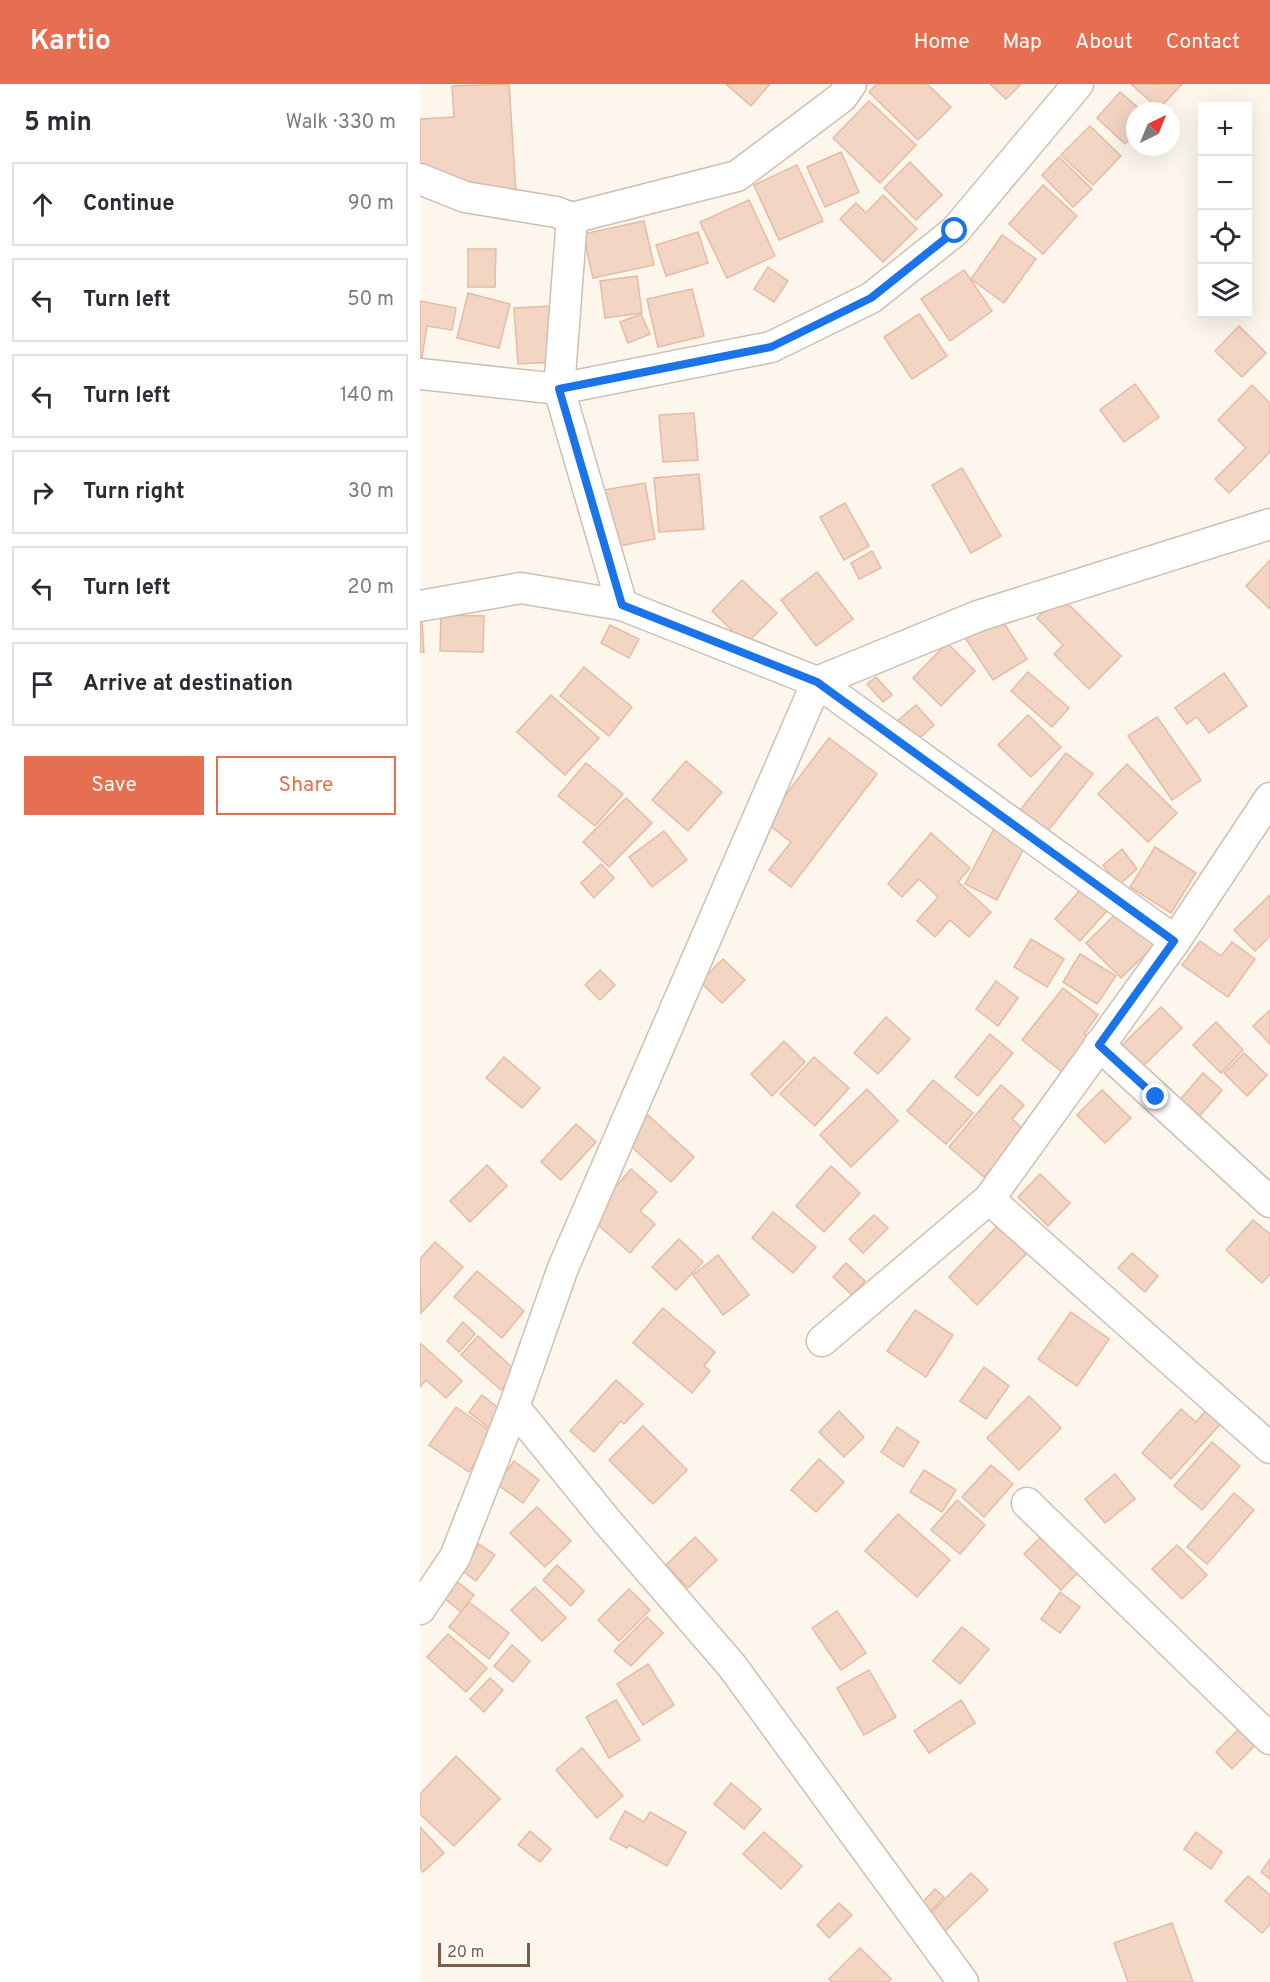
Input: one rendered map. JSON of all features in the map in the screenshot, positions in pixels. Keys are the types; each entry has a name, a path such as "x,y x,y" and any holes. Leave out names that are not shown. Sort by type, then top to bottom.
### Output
{"street":[{"path":"420,179 465,197 556,212 572,219 737,176 842,97 851,84"},
{"path":"420,374 559,389 771,347 871,298 955,231 1078,84"},
{"path":"572,219 559,389 622,605"},
{"path":"420,1609 455,1557 514,1407 563,1268 817,682 978,616 1270,524"},
{"path":"420,606 521,588 622,605 817,682 1174,941"},
{"path":"822,1341 989,1199 1174,941 1270,798"},
{"path":"1099,1045 1270,1202"},
{"path":"989,1199 1270,1449"},
{"path":"514,1407 606,1520 732,1666 963,1982"},
{"path":"1027,1503 1270,1739"}],"building":[{"path":"509,84 516,193 432,197 420,170 420,119 454,117 452,86"},
{"path":"726,84 770,84 751,106"},
{"path":"877,84 927,84 951,107 918,140 869,92"},
{"path":"990,84 1021,84 1006,99"},
{"path":"1131,84 1182,84 1165,102 1151,102"},
{"path":"1120,92 1132,102 1126,102 1126,143 1125,144 1097,118"},
{"path":"869,101 916,145 880,183 833,138"},
{"path":"1090,126 1121,156 1093,185 1061,155"},
{"path":"841,152 859,192 825,207 807,167"},
{"path":"1059,157 1092,189 1073,207 1042,175"},
{"path":"910,162 942,195 916,220 884,188"},
{"path":"797,165 823,221 779,240 754,185"},
{"path":"1043,185 1077,216 1043,254 1009,224"},
{"path":"883,195 917,229 883,262 840,219 856,203 866,213"},
{"path":"749,200 775,256 727,278 700,222"},
{"path":"644,221 654,265 593,278 583,234"},
{"path":"698,232 708,263 666,276 656,245"},
{"path":"1002,235 1036,259 1004,303 971,279"},
{"path":"468,249 496,249 495,287 468,287"},
{"path":"768,267 788,281 774,302 754,289"},
{"path":"964,270 992,311 950,341 921,299"},
{"path":"637,276 642,313 605,318 600,281"},
{"path":"692,289 704,336 658,347 647,299"},
{"path":"468,293 510,304 499,348 457,338"},
{"path":"420,301 456,308 452,330 427,326 422,357 420,357"},
{"path":"551,306 556,362 518,364 514,308"},
{"path":"641,314 650,334 628,343 620,322"},
{"path":"919,314 947,356 912,379 884,337"},
{"path":"1239,326 1266,353 1242,377 1215,351"},
{"path":"1135,384 1159,417 1124,442 1100,410"},
{"path":"1252,385 1270,403 1270,452 1229,493 1215,479 1246,448 1218,420"},
{"path":"694,413 698,460 663,462 659,415"},
{"path":"962,468 1001,536 971,553 932,485"},
{"path":"699,474 704,529 659,532 654,478"},
{"path":"645,483 655,539 614,547 603,490"},
{"path":"845,503 869,546 844,560 820,517"},
{"path":"872,551 881,568 859,579 851,563"},
{"path":"1270,560 1270,609 1246,586"},
{"path":"817,572 853,619 816,646 781,600"},
{"path":"742,580 777,613 746,644 712,611"},
{"path":"1060,596 1121,656 1089,689 1054,654 1063,645 1037,618"},
{"path":"998,614 1027,659 993,680 964,636"},
{"path":"441,615 484,616 483,652 440,651"},
{"path":"420,621 422,621 424,652 420,652"},
{"path":"610,625 639,639 629,658 601,643"},
{"path":"947,643 975,671 941,706 913,678"},
{"path":"584,667 632,707 609,736 560,696"},
{"path":"1028,672 1069,708 1052,727 1011,691"},
{"path":"1224,673 1247,706 1209,733 1197,717 1187,724 1175,708"},
{"path":"876,677 892,695 883,702 867,684"},
{"path":"551,695 599,738 565,775 517,732"},
{"path":"916,705 934,725 915,742 896,722"},
{"path":"1028,715 1061,747 1031,777 998,745"},
{"path":"1157,717 1201,780 1172,800 1128,736"},
{"path":"829,738 877,774 791,887 769,870 791,842 765,822"},
{"path":"1066,753 1093,774 1044,836 1017,814"},
{"path":"686,761 722,792 688,831 652,800"},
{"path":"586,763 623,794 595,826 558,796"},
{"path":"1127,764 1177,813 1148,842 1098,794"},
{"path":"626,798 652,823 609,867 583,842"},
{"path":"996,825 1027,842 997,900 965,884"},
{"path":"664,831 687,860 652,887 629,857"},
{"path":"931,833 970,868 958,882 991,912 969,937 950,920 935,937 917,921 938,897 919,879 902,897 888,884"},
{"path":"1155,847 1196,873 1171,913 1130,887"},
{"path":"1122,849 1137,869 1119,885 1103,865"},
{"path":"601,864 614,878 594,898 581,883"},
{"path":"1087,882 1113,904 1080,941 1055,919"},
{"path":"1270,895 1270,936 1255,951 1234,930"},
{"path":"1124,906 1159,941 1121,978 1086,943"},
{"path":"1031,939 1064,959 1047,987 1014,967"},
{"path":"1200,941 1221,956 1232,942 1255,959 1228,997 1182,965"},
{"path":"1080,954 1116,976 1097,1004 1063,982"},
{"path":"723,959 745,980 722,1003 700,982"},
{"path":"600,970 615,985 600,1000 585,985"},
{"path":"996,981 1018,998 998,1026 976,1009"},
{"path":"1063,988 1098,1015 1084,1034 1094,1042 1067,1076 1022,1040"},
{"path":"1161,1007 1182,1028 1138,1071 1117,1050"},
{"path":"1270,1010 1270,1044 1253,1026"},
{"path":"886,1017 910,1039 878,1074 854,1053"},
{"path":"1216,1022 1243,1050 1221,1073 1193,1045"},
{"path":"990,1034 1013,1053 978,1096 955,1077"},
{"path":"784,1041 805,1062 772,1096 751,1074"},
{"path":"1244,1053 1267,1075 1247,1096 1224,1073"},
{"path":"504,1057 540,1088 522,1108 486,1078"},
{"path":"814,1057 849,1088 815,1126 780,1094"},
{"path":"1203,1073 1222,1090 1198,1118 1179,1101"},
{"path":"933,1080 973,1113 946,1144 907,1111"},
{"path":"1001,1085 1024,1105 1012,1119 1024,1130 984,1177 949,1147"},
{"path":"867,1089 898,1121 851,1167 820,1135"},
{"path":"1102,1090 1131,1118 1105,1143 1077,1115"},
{"path":"648,1115 694,1157 671,1182 625,1141"},
{"path":"576,1124 596,1142 561,1180 541,1162"},
{"path":"487,1165 507,1186 470,1222 450,1201"},
{"path":"831,1166 860,1193 824,1232 796,1206"},
{"path":"631,1169 657,1192 640,1211 655,1224 630,1253 589,1217"},
{"path":"1040,1174 1070,1203 1048,1226 1018,1197"},
{"path":"773,1212 816,1247 793,1273 752,1238"},
{"path":"874,1215 888,1228 863,1253 849,1239"},
{"path":"1253,1220 1270,1234 1270,1274 1262,1283 1226,1250"},
{"path":"1000,1223 1029,1251 977,1305 949,1277"},
{"path":"679,1239 703,1262 676,1290 652,1267"},
{"path":"435,1242 463,1267 421,1313 420,1259"},
{"path":"1132,1253 1158,1276 1145,1292 1118,1268"},
{"path":"718,1255 749,1295 723,1315 693,1275"},
{"path":"846,1263 865,1281 852,1295 833,1277"},
{"path":"477,1271 524,1311 502,1338 454,1297"},
{"path":"663,1308 715,1352 704,1366 710,1371 692,1393 633,1343"},
{"path":"915,1310 953,1335 926,1377 887,1351"},
{"path":"1071,1312 1109,1339 1077,1386 1038,1359"},
{"path":"463,1322 475,1334 459,1352 447,1341"},
{"path":"478,1336 517,1372 501,1390 461,1355"},
{"path":"420,1343 462,1381 446,1398 426,1380 420,1387"},
{"path":"984,1367 1009,1386 986,1419 960,1401"},
{"path":"616,1380 643,1404 624,1424 621,1421 594,1452 570,1431"},
{"path":"482,1395 502,1411 489,1428 469,1412"},
{"path":"1029,1396 1061,1428 1019,1470 987,1438"},
{"path":"456,1407 494,1434 469,1472 429,1445"},
{"path":"1208,1408 1223,1421 1171,1479 1142,1453 1181,1409 1196,1422"},
{"path":"839,1411 864,1437 844,1457 819,1432"},
{"path":"643,1426 687,1470 653,1504 609,1460"},
{"path":"897,1427 919,1442 903,1467 881,1452"},
{"path":"1212,1442 1240,1466 1202,1510 1174,1486"},
{"path":"819,1459 844,1482 816,1512 791,1490"},
{"path":"514,1461 539,1480 523,1503 497,1484"},
{"path":"991,1465 1013,1484 984,1517 962,1497"},
{"path":"924,1470 956,1490 942,1512 910,1492"},
{"path":"1115,1474 1135,1499 1105,1523 1085,1499"},
{"path":"1234,1493 1254,1510 1207,1564 1187,1547"},
{"path":"957,1500 985,1525 960,1554 931,1530"},
{"path":"537,1507 571,1541 545,1567 510,1533"},
{"path":"898,1514 950,1560 917,1597 865,1551"},
{"path":"1047,1531 1084,1566 1061,1590 1024,1554"},
{"path":"695,1537 717,1560 688,1588 666,1565"},
{"path":"479,1544 495,1555 476,1581 460,1569"},
{"path":"1177,1545 1207,1575 1182,1599 1152,1569"},
{"path":"557,1565 584,1591 571,1606 543,1580"},
{"path":"455,1580 474,1595 461,1612 443,1597"},
{"path":"535,1587 566,1618 542,1641 511,1610"},
{"path":"629,1589 650,1610 619,1641 598,1620"},
{"path":"1060,1592 1080,1607 1060,1633 1041,1619"},
{"path":"469,1602 509,1633 489,1659 449,1627"},
{"path":"837,1611 866,1653 841,1670 812,1628"},
{"path":"647,1617 663,1633 631,1666 614,1651"},
{"path":"962,1627 989,1649 960,1684 933,1661"},
{"path":"448,1634 487,1668 466,1692 427,1657"},
{"path":"512,1645 530,1661 513,1682 494,1666"},
{"path":"648,1664 674,1705 643,1725 617,1684"},
{"path":"869,1670 896,1717 864,1735 837,1688"},
{"path":"490,1678 503,1690 484,1712 470,1699"},
{"path":"616,1700 640,1740 609,1758 586,1717"},
{"path":"961,1700 975,1723 929,1753 914,1731"},
{"path":"1249,1719 1265,1735 1232,1769 1216,1752"},
{"path":"582,1748 623,1796 597,1818 556,1770"},
{"path":"456,1756 500,1799 454,1846 420,1814 420,1794"},
{"path":"731,1783 761,1809 744,1829 714,1804"},
{"path":"625,1811 644,1822 650,1812 686,1832 667,1866 629,1845 627,1848 610,1839"},
{"path":"420,1827 444,1853 423,1872 420,1868"},
{"path":"530,1831 551,1849 540,1862 518,1845"},
{"path":"764,1832 802,1866 781,1889 743,1854"},
{"path":"1196,1832 1222,1852 1211,1869 1184,1849"},
{"path":"1270,1859 1270,1879 1261,1872"},
{"path":"971,1873 988,1890 942,1934 926,1918"},
{"path":"1248,1876 1270,1895 1270,1924 1262,1933 1225,1901"},
{"path":"935,1889 944,1897 927,1915 918,1907"},
{"path":"839,1903 852,1915 829,1938 817,1925"},
{"path":"1172,1923 1193,1982 1128,1982 1114,1943"},
{"path":"860,1948 891,1979 888,1982 832,1982 829,1979"}],"route":[{"path":"955,231 871,298 771,347 559,389 622,605 817,682 1174,941 1099,1045 1156,1097"}]}
